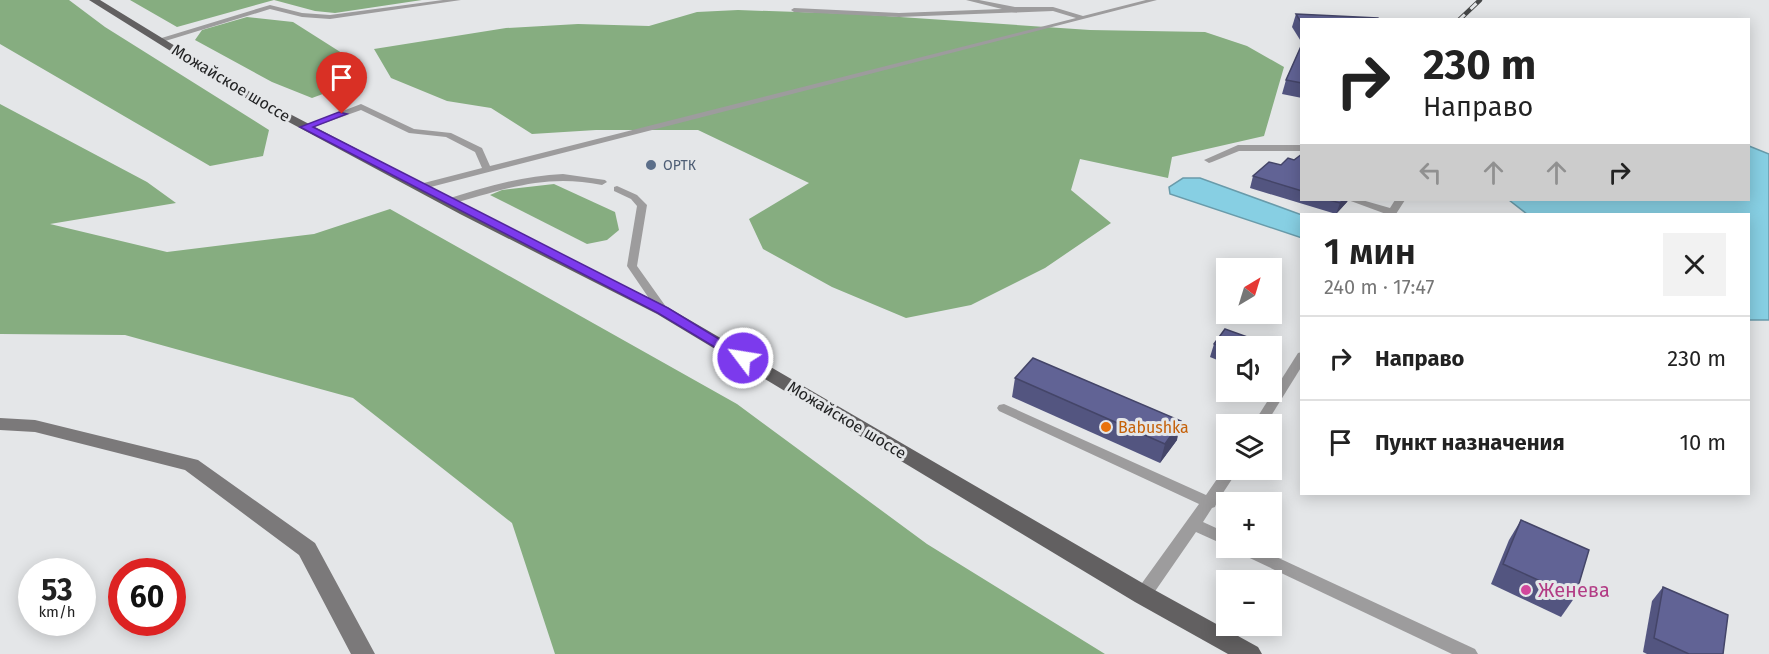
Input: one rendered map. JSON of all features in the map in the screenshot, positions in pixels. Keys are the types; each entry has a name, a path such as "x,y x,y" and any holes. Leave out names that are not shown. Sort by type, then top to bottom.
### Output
{"main road":[{"name":"Можайское шоссе","path":"94,0 261,103 419,187 663,311 1143,595 1234,648 1250,654"},
{"path":"0,424 35,426 191,465 308,549 363,654"}],"lane":[{"path":"159,40 270,7 302,15 330,17 458,0"},
{"path":"969,0 1015,9"},
{"path":"419,187 1154,0"},
{"path":"794,10 899,15 1053,9 1082,18"},
{"path":"305,127 361,107 412,130 448,135 479,150 487,170"},
{"path":"1209,160 1238,148 1300,148"},
{"path":"448,202 507,183 584,177 602,182"},
{"path":"617,189 633,197 642,205 632,266 663,311"},
{"path":"1356,201 1391,213"},
{"path":"1265,414 1300,359"},
{"path":"1004,408 1210,503"},
{"path":"1143,595 1225,480"},
{"path":"1194,524 1216,535"},
{"path":"1264,558 1469,654"}],"green space":[{"path":"0,0 69,0 105,27 269,130 263,156 210,166 0,44"},
{"path":"130,0 274,0 177,27"},
{"path":"274,0 422,0 335,13 315,11"},
{"path":"738,10 856,14 1090,30 1205,32 1247,46 1284,67 1264,136 1172,157 1168,178 1080,159 1071,190 1111,223 1045,268 971,305 906,318 832,287 763,249 749,219 809,183 698,130 596,130 532,134 491,108 447,101 391,78 374,49 506,28 578,24 649,26 697,12"},
{"path":"247,17 293,22 345,55 329,81 331,91 312,98 272,82 195,40 202,30"},
{"path":"0,104 147,182 176,203 50,224 167,252 314,234 390,209 737,404 927,544 1105,654 555,654 512,523 353,398 125,335 0,334"},
{"path":"554,184 615,212 619,230 607,240 587,244 490,195 502,190"}],"water":[{"path":"1750,146 1769,154 1769,320 1750,320 1750,213 1526,213 1510,201 1750,201"},
{"path":"1183,178 1200,178 1300,214 1300,237 1170,194 1169,187"}],"building":[{"path":"1296,14 1378,18 1300,18 1300,21"},
{"path":"1300,48 1300,83 1286,80"},
{"path":"1300,156 1300,190 1253,176 1269,162 1281,165 1288,158 1294,160"},
{"path":"1225,329 1245,336 1220,336"},
{"path":"1033,358 1181,421 1165,444 1015,378"},
{"path":"1521,520 1589,550 1575,597 1503,564"},
{"path":"1663,587 1728,615 1723,654 1689,654 1654,638"}],"railway":[{"path":"1461,18 1480,0"}],"place":[{"name":"ОРТК","path":"651,165"},
{"name":"Babushka","path":"1106,427"},
{"name":"Женева","path":"1526,590"}],"route":[{"path":"342,114 305,127 663,311 743,358"}]}
